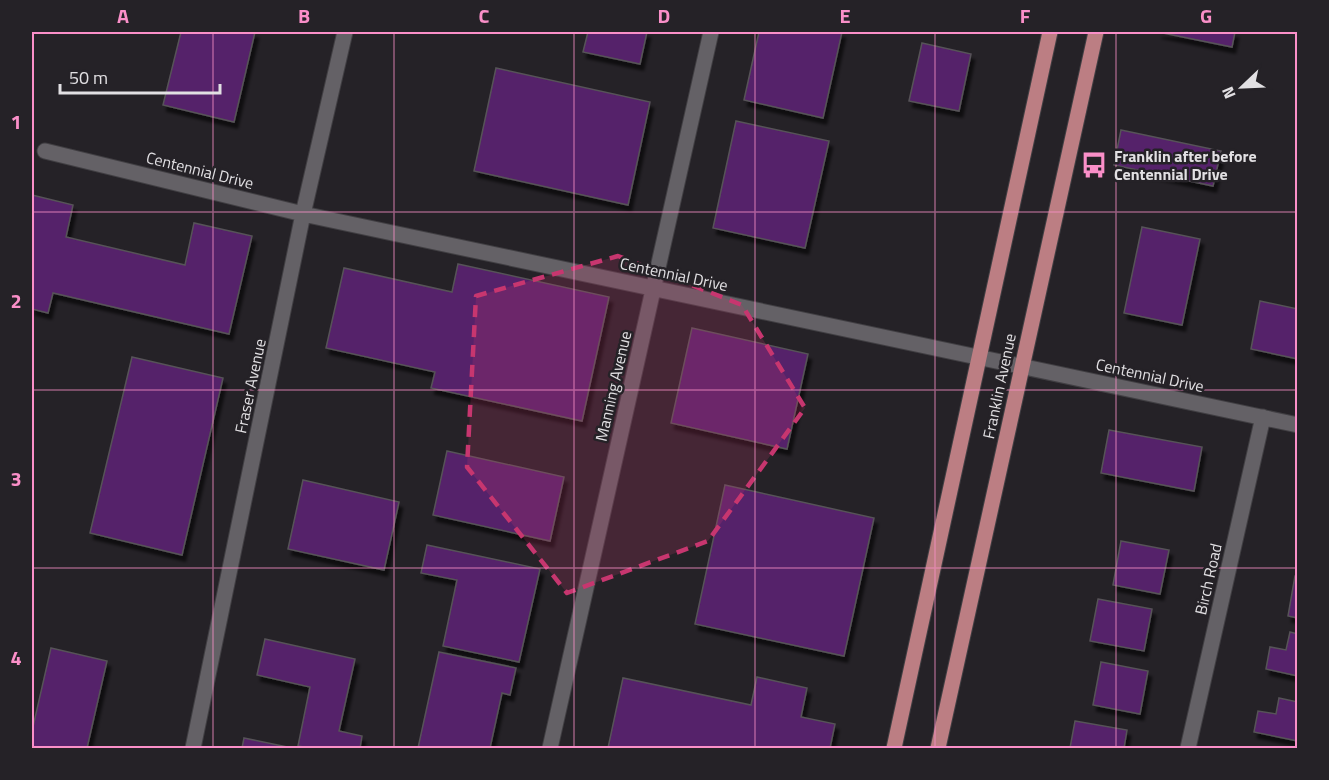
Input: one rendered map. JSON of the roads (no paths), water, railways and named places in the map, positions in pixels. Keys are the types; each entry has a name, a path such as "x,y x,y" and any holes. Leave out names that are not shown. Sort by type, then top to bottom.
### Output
{"main road":[{"name":"Franklin Avenue","path":"894,748 1050,32"},
{"name":"Franklin Avenue","path":"938,748 1096,32"}],"street":[{"name":"Fraser Avenue","path":"193,748 303,214 345,32"},
{"name":"Manning Avenue","path":"550,748 711,32"},
{"name":"Centennial Drive","path":"45,151 303,214 1298,425"},
{"name":"Birch Road","path":"1188,748 1263,417"}],"place":[{"name":"Franklin after before Centennial Drive","path":"1094,165"}]}
